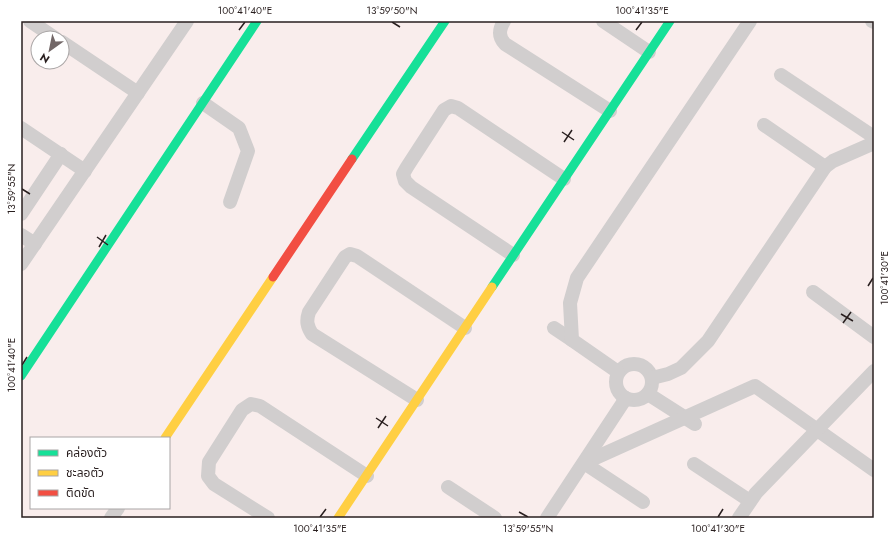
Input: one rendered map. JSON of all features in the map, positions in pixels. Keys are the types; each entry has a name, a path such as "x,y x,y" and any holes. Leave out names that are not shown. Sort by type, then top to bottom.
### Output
{"street":[{"path":"30,21 43,30"},
{"path":"21,264 187,21"},
{"path":"21,376 257,21"},
{"path":"166,437 445,21"},
{"path":"504,21 499,31 500,38 505,44 610,111"},
{"path":"603,21 649,52"},
{"path":"338,518 670,21"},
{"path":"572,340 570,303 577,278 750,21"},
{"path":"70,47 138,93"},
{"path":"781,75 874,137"},
{"path":"203,103 238,128 248,151 230,202"},
{"path":"513,255 411,188 405,181 403,174 444,110 451,106 458,108 564,179"},
{"path":"764,125 825,167"},
{"path":"21,128 85,171"},
{"path":"652,378 668,374 681,368 708,341 825,167 833,161 874,143"},
{"path":"21,214 60,154"},
{"path":"21,235 34,244"},
{"path":"417,400 312,334 308,328 307,320 309,312 345,257 350,254 357,256 465,328"},
{"path":"813,292 874,337"},
{"path":"554,328 618,372"},
{"path":"634,363 645,368 652,378 648,394 638,400 626,398 621,395 615,384 618,372 622,368 634,363"},
{"path":"739,518 750,501 816,429 874,371"},
{"path":"584,463 755,386 874,470"},
{"path":"648,394 695,424"},
{"path":"547,518 626,398"},
{"path":"268,518 214,484 208,476 209,462 242,410 251,404 260,406 367,476"},
{"path":"584,463 643,502"},
{"path":"694,464 750,501"},
{"path":"448,487 495,518"},
{"path":"111,518 117,509"}],"traffic: fast":[{"path":"21,376 257,21"},
{"path":"352,159 445,21"},
{"path":"492,287 670,21"}],"traffic: slow":[{"path":"166,437 273,277"},
{"path":"338,518 492,287"}],"traffic: jam":[{"path":"273,277 352,159"}]}
